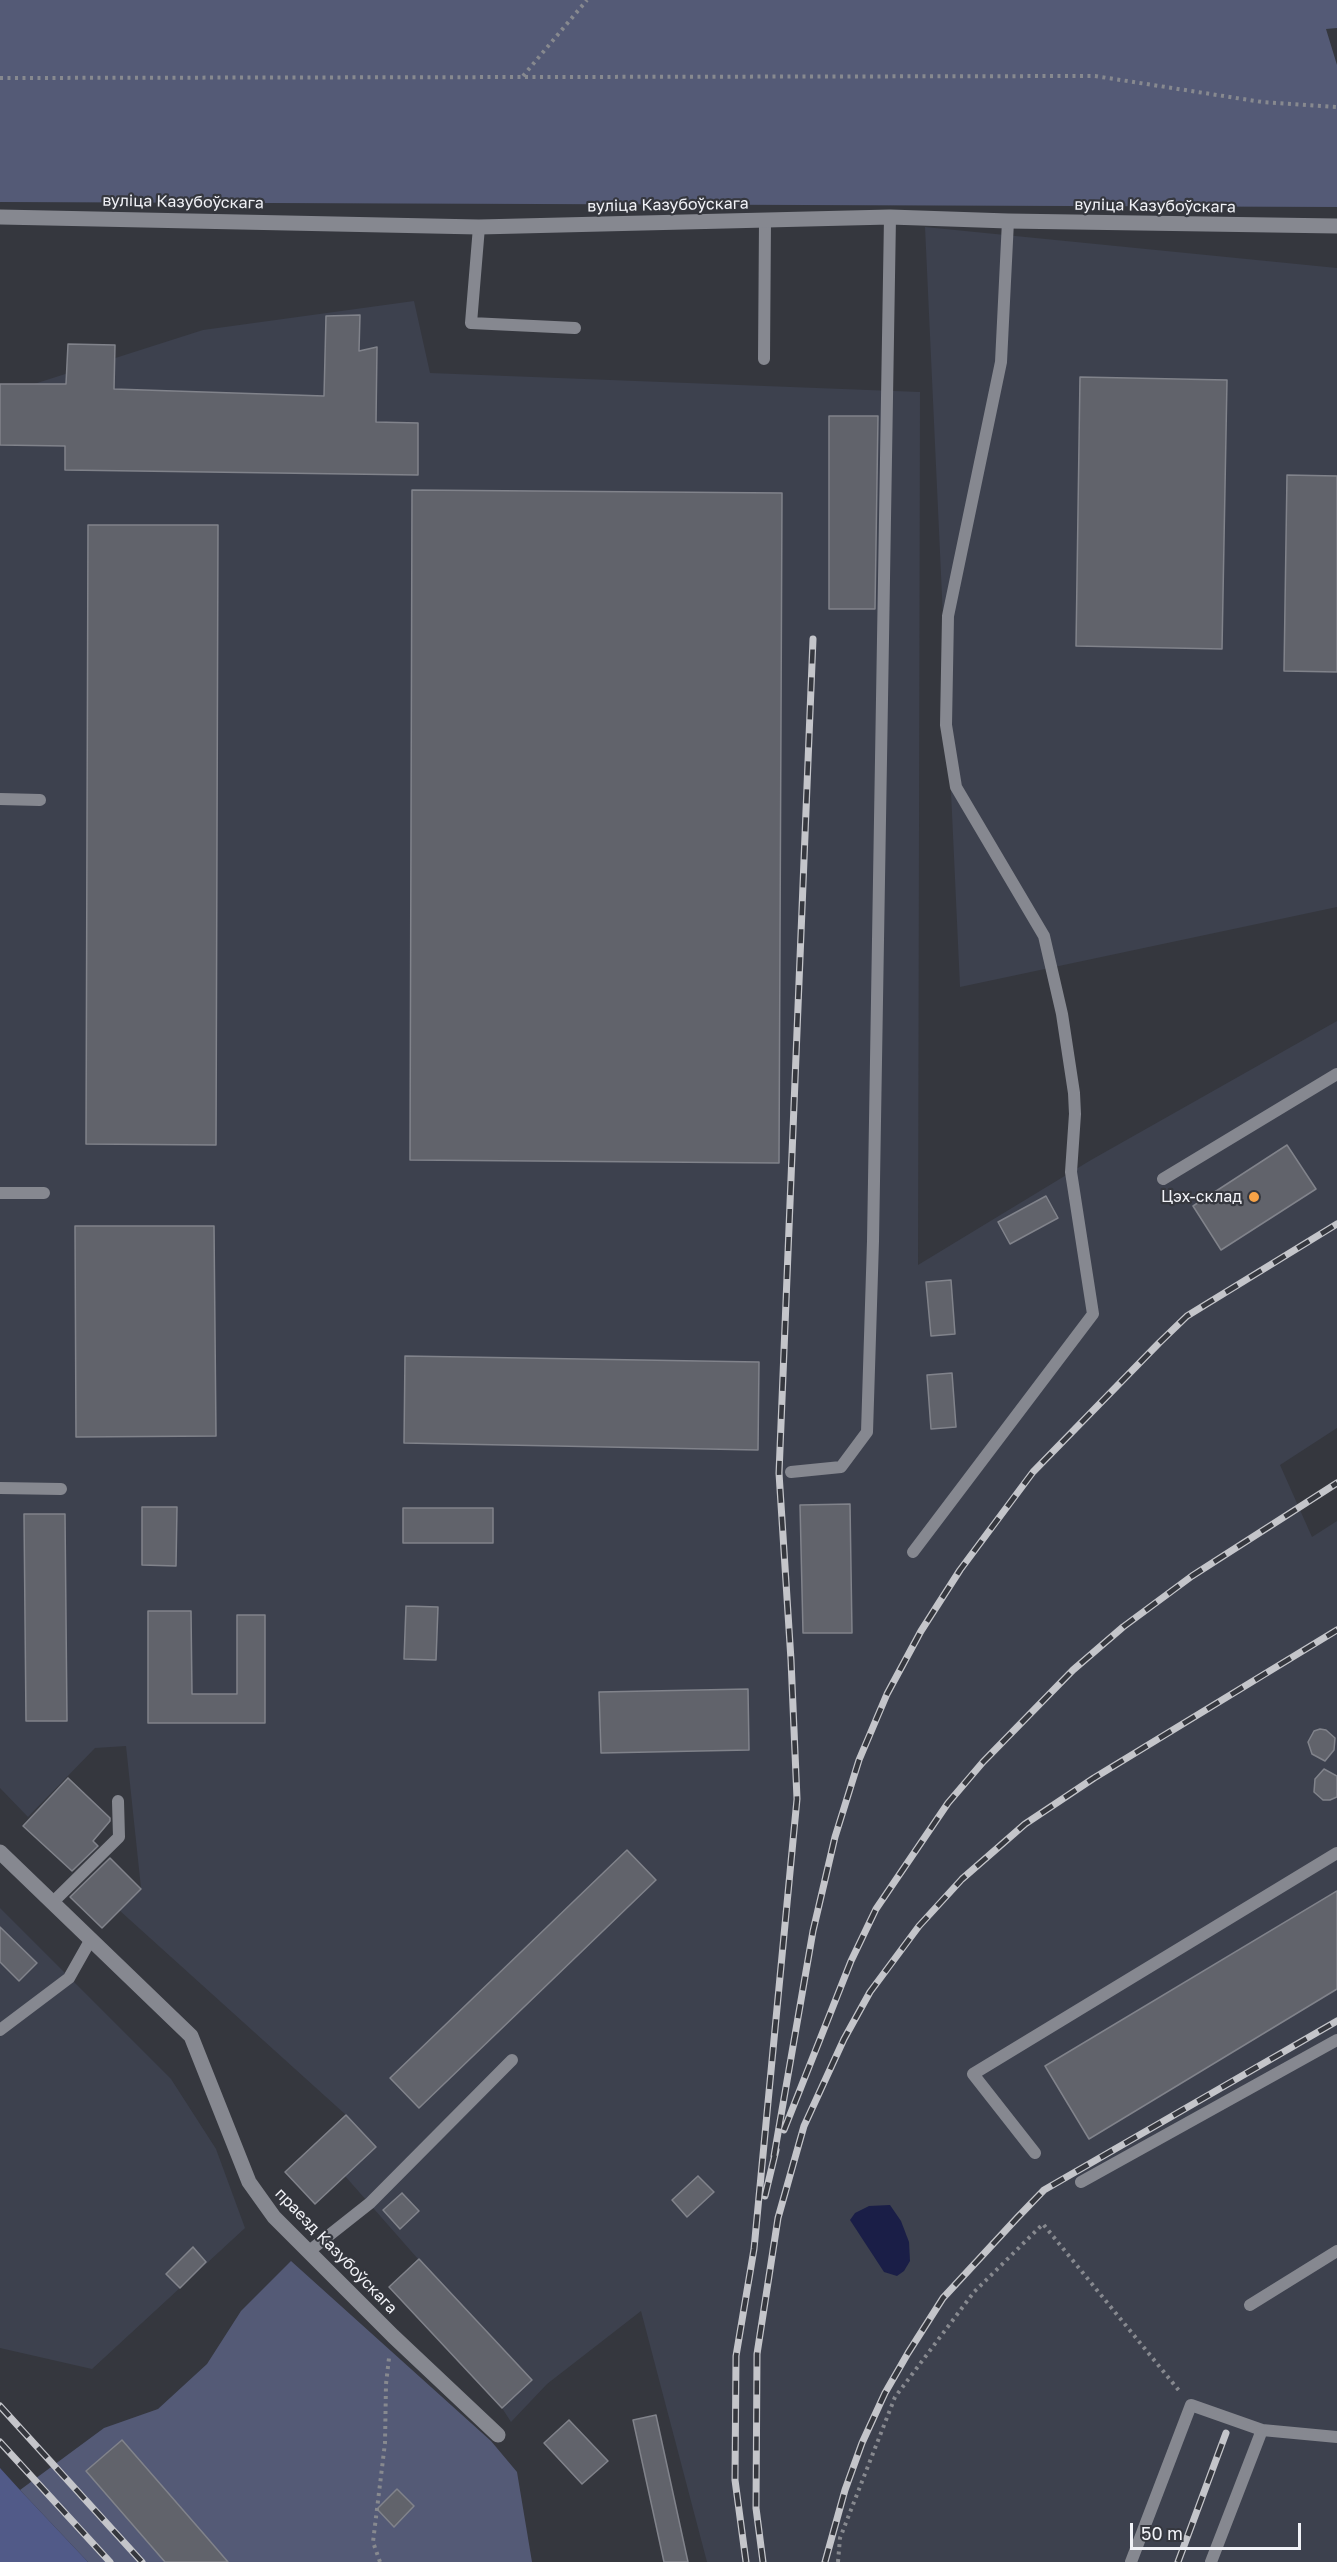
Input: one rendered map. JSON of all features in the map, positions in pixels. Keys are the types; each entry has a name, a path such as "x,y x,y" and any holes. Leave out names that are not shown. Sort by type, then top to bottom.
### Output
{"street":[{"name":"вуліца Казубоўскага","path":"0,217 479,227 890,217 1008,222 1337,226"},
{"name":"праезд Казубоўскага","path":"0,1852 191,2036 249,2182 274,2217 393,2336 498,2435"}],"lane":[{"path":"791,1472 841,1467 867,1432 873,1217 890,217"},
{"path":"764,359 765,221"},
{"path":"913,1552 1093,1314 1071,1172 1074,1093 1062,1014 1044,936 956,787 946,725 948,616 1001,362 1008,222"},
{"path":"479,227 471,323 575,328"},
{"path":"0,799 40,800"},
{"path":"1163,1179 1337,1074"},
{"path":"0,1193 44,1193"},
{"path":"0,1488 61,1489"},
{"path":"53,1902 119,1837 118,1801"},
{"path":"1035,2153 973,2074 1337,1852"},
{"path":"0,2030 69,1978 91,1939"},
{"path":"1081,2182 1337,2040"},
{"path":"308,2252 370,2203 512,2060"},
{"path":"1250,2306 1337,2251"},
{"path":"1131,2562 1191,2405 1262,2430 1337,2438"},
{"path":"1211,2562 1262,2430"}],"path":[{"path":"523,76 587,0"},
{"path":"0,78 1095,76 1262,102 1337,107"},
{"path":"838,2562 840,2538 895,2397 974,2292 1043,2224 1191,2405"},
{"path":"380,2562 373,2542 385,2442 386,2384 393,2336"}],"shaded area":[{"path":"0,0 1337,0 1337,28 1326,29 1337,65 1337,207 0,202"},
{"path":"925,227 1337,268 1337,907 960,987"},
{"path":"414,301 430,373 920,392 918,1265 1091,1160 1337,1021 1337,1428 1280,1465 1312,1537 1337,1521 1337,2562 707,2562 641,2311 547,2384 511,2422 502,2408 389,2287 418,2259 345,2176 315,2204 285,2172 346,2115 119,1910 141,1888 126,1746 95,1748 28,1817 0,1788 0,384 34,384 203,330"},
{"path":"0,1908 171,2079 216,2149 245,2228 92,2369 0,2348"},
{"path":"890,2205 901,2221 909,2242 910,2261 904,2271 897,2276 884,2272 850,2220 855,2213 869,2206"},
{"path":"291,2261 491,2441 517,2472 532,2562 88,2562 20,2490 104,2428 158,2409 207,2364 241,2311"},
{"path":"0,2468 20,2490 88,2562 0,2562"}],"building":[{"path":"360,315 359,351 377,347 376,422 418,423 418,475 65,470 65,446 0,445 0,384 66,384 68,344 115,345 114,389 324,396 326,316"},
{"path":"1080,377 1227,380 1222,649 1076,646"},
{"path":"829,416 878,416 875,609 829,609"},
{"path":"1287,475 1337,476 1337,672 1284,671"},
{"path":"412,490 782,493 779,1163 410,1160"},
{"path":"88,525 218,525 216,1145 86,1144"},
{"name":"Цэх-склад","path":"1287,1145 1316,1189 1221,1250 1193,1206"},
{"path":"1046,1196 1058,1218 1010,1244 998,1222"},
{"path":"75,1226 214,1226 216,1436 76,1437"},
{"path":"951,1280 955,1334 931,1336 926,1282"},
{"path":"405,1356 759,1362 758,1450 404,1443"},
{"path":"952,1373 956,1427 931,1429 927,1375"},
{"path":"850,1504 852,1633 803,1633 800,1505"},
{"path":"142,1507 177,1507 176,1566 142,1565"},
{"path":"403,1508 493,1508 493,1543 403,1543"},
{"path":"24,1514 65,1514 67,1721 26,1721"},
{"path":"406,1606 438,1607 436,1660 404,1659"},
{"path":"148,1611 191,1611 192,1694 237,1694 237,1615 265,1615 265,1723 148,1723"},
{"path":"748,1689 749,1750 601,1753 599,1692"},
{"path":"1326,1730 1335,1738 1334,1750 1325,1761 1312,1754 1308,1742 1314,1731"},
{"path":"1324,1769 1337,1776 1337,1797 1330,1800 1323,1800 1314,1792 1315,1779"},
{"path":"68,1778 110,1818 93,1841 98,1846 72,1871 23,1826"},
{"path":"627,1850 656,1880 419,2108 390,2078"},
{"path":"110,1858 141,1889 102,1928 70,1897"},
{"path":"1337,1891 1337,1989 1089,2139 1045,2066"},
{"path":"0,1927 37,1963 19,1981 0,1962"},
{"path":"346,2115 376,2147 315,2204 285,2172"},
{"path":"698,2176 714,2192 687,2217 672,2200"},
{"path":"402,2193 419,2211 400,2229 383,2210"},
{"path":"193,2247 206,2262 180,2288 166,2274"},
{"path":"419,2259 532,2380 502,2408 389,2287"},
{"path":"656,2415 688,2562 664,2562 633,2420"},
{"path":"569,2420 608,2461 582,2484 544,2443"},
{"path":"122,2440 228,2562 165,2562 86,2471"},
{"path":"397,2489 414,2506 394,2527 377,2509"}],"railway":[{"path":"746,2562 735,2480 736,2356 754,2249 797,1799 779,1473 813,639"},
{"path":"774,2156 813,1931 835,1837 859,1760 887,1694 921,1631 960,1570 1033,1472 1159,1343 1187,1316 1337,1224"},
{"path":"784,2130 851,1961 876,1909 948,1803 983,1762 1073,1670 1123,1627 1192,1576 1337,1483"},
{"path":"763,2562 756,2508 757,2354 778,2218 804,2126 844,2039 870,1992 919,1926 962,1879 1025,1824 1094,1778 1337,1630"},
{"path":"825,2562 845,2490 862,2443 885,2393 943,2298 1017,2218 1044,2190 1337,2021"},
{"path":"765,2196 776,2150"},
{"path":"0,2406 142,2562"},
{"path":"1178,2562 1226,2433"},
{"path":"0,2442 110,2562"}],"place":[{"name":"Цэх-склад","path":"1254,1197"}]}
